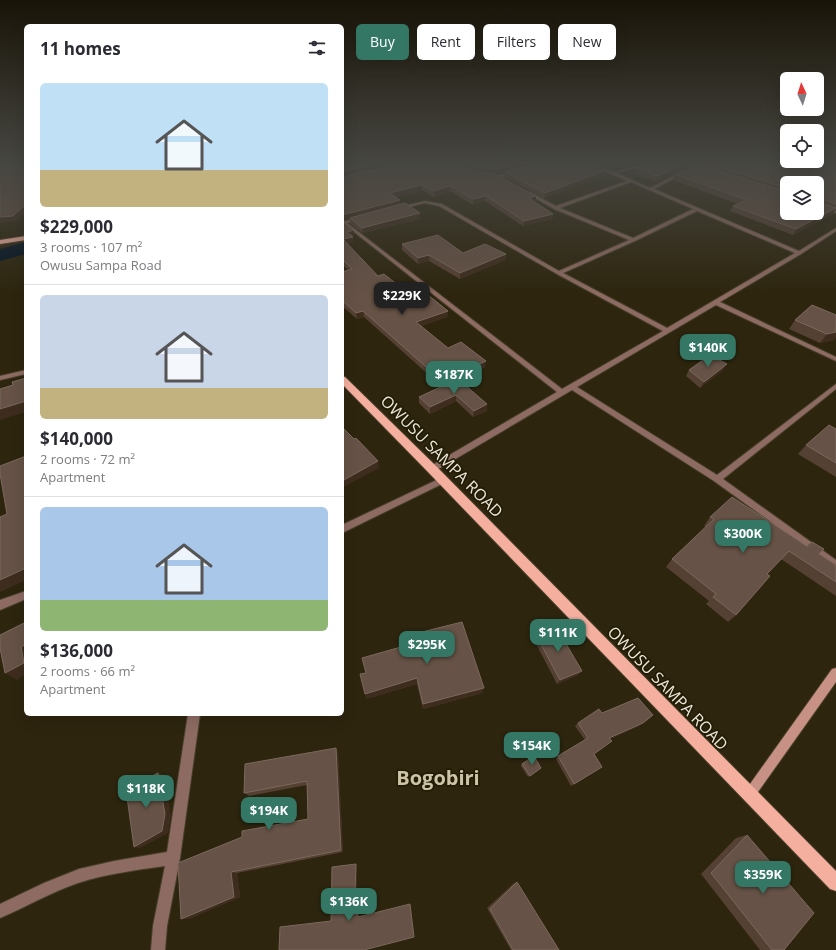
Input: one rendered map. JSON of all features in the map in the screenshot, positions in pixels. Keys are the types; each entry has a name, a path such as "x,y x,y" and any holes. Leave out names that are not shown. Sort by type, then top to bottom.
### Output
{"main road":[{"path":"0,242 24,238"},
{"name":"OWUSU SAMPA ROAD","path":"344,381 443,480 836,883"}],"street":[{"path":"396,209 407,206"},
{"path":"442,206 559,273 666,330"},
{"path":"553,206 633,240"},
{"path":"556,208 561,206"},
{"path":"691,206 800,253"},
{"path":"824,208 836,212"},
{"path":"559,273 697,209"},
{"path":"344,223 366,217"},
{"path":"344,224 563,393"},
{"path":"432,469 563,393 666,330 800,253 836,229"},
{"path":"715,302 836,359"},
{"path":"0,378 24,372"},
{"path":"717,479 836,386"},
{"path":"572,387 717,479 836,565"},
{"path":"344,528 443,480"},
{"path":"0,604 24,596"},
{"path":"749,795 836,673"},
{"path":"158,950 160,926 173,858 194,716"},
{"path":"0,911 33,895 80,876 173,858"}],"building":[{"path":"0,206 23,206 13,216 0,217"},
{"path":"344,206 376,206 344,214"},
{"path":"393,206 410,206 420,213 362,228 350,218"},
{"path":"502,206 542,206 553,214 524,221"},
{"path":"734,206 780,206 780,220 813,220 796,229"},
{"path":"824,206 836,208 824,214"},
{"path":"344,222 354,230 347,232 353,237 344,239"},
{"path":"438,235 463,253 485,244 506,254 460,273 429,255 418,258 402,244"},
{"path":"344,240 378,276 384,274 414,298 427,294 448,311 416,322 448,348 461,342 486,361 443,382 363,311 356,313 344,302 344,271 352,269 344,261"},
{"path":"812,305 836,315 836,332 827,334 795,320"},
{"path":"710,355 727,364 704,382 689,370"},
{"path":"24,379 24,402 0,409 0,389 13,385 12,382"},
{"path":"458,379 487,404 474,411 456,395 430,407 419,397"},
{"path":"829,425 836,429 836,463 806,445"},
{"path":"344,429 354,439 356,438 378,461 344,480"},
{"path":"24,457 24,569 0,580 0,517 7,514 0,466"},
{"path":"732,497 808,547 812,542 824,549 819,554 836,565 836,582 789,551 767,574 770,576 736,615 713,597 716,594 672,559 714,519 710,517"},
{"path":"462,622 484,688 423,704 417,678 365,694 360,674 366,673 362,658 408,645 406,636"},
{"path":"24,623 24,645 21,647 24,663 5,673 0,648 0,635"},
{"path":"555,625 582,671 560,680 535,633"},
{"path":"638,698 653,715 643,723 609,738 612,741 594,754 602,767 574,784 558,756 588,738 578,723 599,709 602,713"},
{"path":"336,748 341,850 231,872 234,897 181,919 178,863 242,837 242,831 308,819 307,781 244,793 245,764"},
{"path":"534,756 541,768 530,776 522,764"},
{"path":"158,773 165,814 162,831 134,847 126,790"},
{"path":"747,835 814,913 784,950 772,950 711,873"},
{"path":"356,864 355,892 358,917 410,904 414,937 364,950 279,950 280,927 331,921 332,867"},
{"path":"517,882 559,950 513,950 490,909"}],"waterway":[{"path":"0,255 24,249"}],"district":[{"name":"Bogobiri","path":"438,778"}]}
